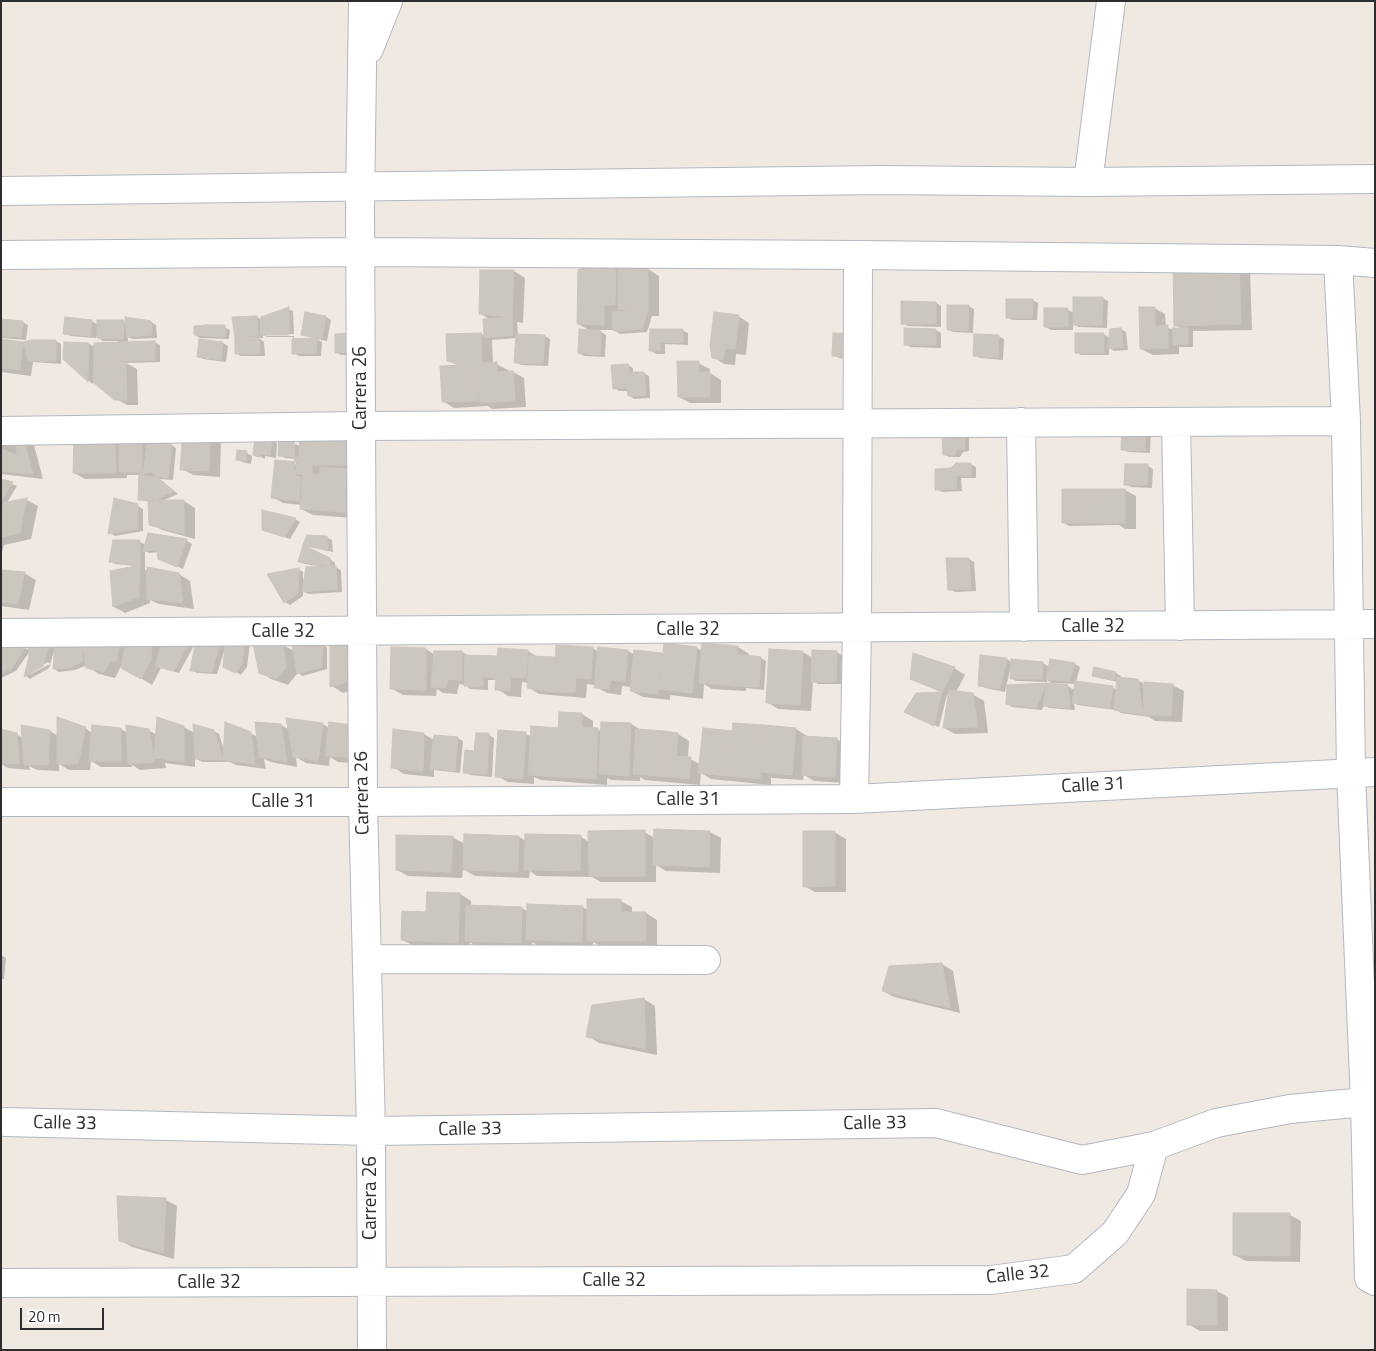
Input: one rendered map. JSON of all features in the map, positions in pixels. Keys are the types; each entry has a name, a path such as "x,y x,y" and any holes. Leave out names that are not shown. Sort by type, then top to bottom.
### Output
{"street":[{"name":"Carrera 26","path":"363,1 360,196 363,802 371,1131 372,1350"},
{"path":"361,69 388,1"},
{"path":"1088,182 1111,1"},
{"path":"1,191 360,196 882,180 1088,182 1375,179"},
{"path":"1,255 360,244 858,255 1338,260 1375,263"},
{"path":"854,798 857,628 858,255"},
{"path":"1338,260 1346,421 1362,624 1365,1102 1369,1278 1375,1281"},
{"path":"1,431 361,426 1346,421"},
{"path":"1022,422 1024,627"},
{"path":"1176,422 1180,626"},
{"name":"Calle 32","path":"1,633 1362,624"},
{"name":"Calle 31","path":"1,802 363,802 854,798 1363,773"},
{"path":"367,959 706,960"},
{"name":"Calle 33","path":"5,1122 371,1131 936,1123 1082,1160 1154,1146 1216,1123 1290,1109 1365,1102"},
{"name":"Calle 32","path":"1,1283 991,1280 1074,1269 1115,1233 1142,1194 1154,1146"}],"building":[{"path":"605,254 616,272 615,305 604,305 604,325 577,324 578,270"},
{"path":"1173,262 1208,262 1210,325 1174,326"},
{"path":"1208,262 1239,262 1241,324 1210,325"},
{"path":"618,268 648,268 648,310 618,310"},
{"path":"480,270 514,270 512,317 479,314"},
{"path":"1073,297 1103,297 1102,325 1073,325"},
{"path":"1006,299 1033,299 1032,318 1006,318"},
{"path":"901,301 936,302 936,324 901,324"},
{"path":"947,305 969,305 968,331 947,330"},
{"path":"289,307 289,335 260,335 261,317"},
{"path":"1139,307 1155,307 1155,326 1168,325 1168,348 1140,349"},
{"path":"1044,308 1068,308 1068,327 1044,327"},
{"path":"648,310 642,329 613,331 612,312"},
{"path":"305,312 326,316 322,339 301,335"},
{"path":"714,312 739,315 735,349 725,348 723,360 712,358 710,346"},
{"path":"257,316 258,335 235,338 232,317"},
{"path":"65,317 92,320 91,336 63,334"},
{"path":"125,317 151,321 152,335 127,337"},
{"path":"512,317 513,335 484,338 483,319"},
{"path":"1,319 23,321 21,337 1,336"},
{"path":"97,320 124,320 123,339 97,338"},
{"path":"207,325 206,336 194,335 194,326"},
{"path":"207,325 225,325 225,337 206,336"},
{"path":"904,328 936,329 936,345 904,345"},
{"path":"1121,328 1123,347 1107,349 1110,329"},
{"path":"1173,328 1188,328 1188,344 1173,345"},
{"path":"579,329 601,331 600,355 578,353"},
{"path":"650,329 683,329 683,343 660,342 660,351 649,351"},
{"path":"355,333 355,352 335,353 335,334"},
{"path":"481,333 482,363 478,373 461,373 461,365 447,361 446,334"},
{"path":"833,333 853,334 852,357 832,356"},
{"path":"1075,333 1104,333 1104,353 1075,353"},
{"path":"516,334 545,335 543,364 514,363"},
{"path":"974,334 999,335 998,358 973,356"},
{"path":"259,337 260,354 235,354 235,338"},
{"path":"317,338 316,353 292,354 292,339"},
{"path":"1,339 23,342 20,370 1,368"},
{"path":"199,339 223,342 221,360 197,357"},
{"path":"31,340 56,340 56,361 28,361 23,342"},
{"path":"155,341 155,360 126,361 125,342"},
{"path":"64,342 89,343 88,382 63,359"},
{"path":"125,342 126,361 94,361 94,343"},
{"path":"94,361 126,361 127,400 114,400 93,382"},
{"path":"677,361 699,361 699,372 710,372 710,397 678,397"},
{"path":"497,362 497,372 513,371 515,401 480,403 478,373 482,363"},
{"path":"628,364 629,372 644,372 646,395 628,396 627,388 613,389 611,365"},
{"path":"461,365 461,373 478,373 479,401 442,402 440,366"},
{"path":"1122,423 1146,424 1145,451 1121,450"},
{"path":"294,428 358,428 359,465 312,465 312,474 295,474"},
{"path":"183,430 210,431 209,471 180,470"},
{"path":"964,434 965,449 957,449 955,455 943,455 942,435"},
{"path":"119,437 142,437 142,472 119,472"},
{"path":"255,437 272,439 270,455 260,454 259,457 253,455"},
{"path":"279,437 300,438 299,457 278,456"},
{"path":"23,438 33,474 1,471 1,439"},
{"path":"74,438 115,439 116,473 73,473"},
{"path":"147,442 172,443 168,478 143,476"},
{"path":"16,444 17,455 1,449 1,445"},
{"path":"237,450 247,451 246,461 236,460"},
{"path":"275,460 297,462 295,476 301,477 299,501 271,498"},
{"path":"956,463 971,463 971,476 956,476 957,489 935,490 935,469 951,468"},
{"path":"1125,464 1148,464 1147,485 1124,485"},
{"path":"320,467 360,470 357,513 300,509 303,474 320,475"},
{"path":"151,472 174,491 153,501 138,500 139,474"},
{"path":"1,479 13,482 1,501"},
{"path":"1062,489 1125,489 1125,523 1113,523 1113,503 1062,503"},
{"path":"27,498 20,533 1,537 2,503"},
{"path":"114,498 138,504 138,529 108,534"},
{"path":"148,500 184,500 184,534 149,525"},
{"path":"1062,503 1080,503 1080,523 1062,523"},
{"path":"1080,503 1113,503 1113,523 1080,523"},
{"path":"262,510 296,518 284,537 262,530"},
{"path":"148,533 187,539 177,567 158,559 157,550 143,551"},
{"path":"307,535 327,536 328,550 303,545"},
{"path":"113,540 140,540 140,565 109,562"},
{"path":"303,545 330,558 330,566 298,562"},
{"path":"946,558 969,558 971,589 948,590"},
{"path":"140,565 139,597 113,607 110,571"},
{"path":"336,566 337,589 302,592 306,567"},
{"path":"147,567 179,573 183,603 146,599"},
{"path":"299,568 298,594 284,603 267,574"},
{"path":"1,570 25,572 18,604 1,602"},
{"path":"164,634 192,636 174,671 155,666"},
{"path":"120,635 117,661 110,661 104,672 86,668 83,645"},
{"path":"197,635 221,641 212,672 190,671"},
{"path":"226,635 245,639 242,664 235,673 223,667"},
{"path":"27,636 52,637 43,666 24,677 29,656"},
{"path":"152,636 151,660 141,679 121,668 127,637"},
{"path":"330,637 359,640 352,681 330,687"},
{"path":"252,638 283,644 286,668 276,679 259,673"},
{"path":"291,638 323,643 322,667 297,674"},
{"path":"1,642 26,647 11,669 1,673"},
{"path":"55,642 83,645 82,662 69,668 53,669"},
{"path":"664,643 697,647 692,693 659,689"},
{"path":"702,643 738,646 735,686 699,683"},
{"path":"556,645 593,647 591,679 576,678 575,692 554,692"},
{"path":"391,647 426,648 426,690 390,689"},
{"path":"598,647 628,650 625,682 611,680 609,689 594,688"},
{"path":"498,648 528,650 526,678 511,677 510,691 495,690"},
{"path":"769,649 803,651 800,705 766,703"},
{"path":"634,650 662,653 658,694 630,691"},
{"path":"812,650 837,651 836,682 811,682"},
{"path":"434,651 462,651 462,681 448,679 446,688 431,687"},
{"path":"913,653 955,667 942,692 910,679"},
{"path":"737,654 761,657 759,687 735,686"},
{"path":"465,655 497,656 496,678 483,677 483,687 464,686"},
{"path":"980,655 1007,658 1000,689 978,686"},
{"path":"529,656 556,657 554,692 527,688"},
{"path":"1011,659 1043,662 1042,679 1010,679"},
{"path":"1050,659 1075,663 1070,681 1046,680"},
{"path":"1094,667 1116,672 1114,680 1092,676"},
{"path":"1117,677 1138,679 1143,715 1114,710"},
{"path":"1075,681 1113,686 1110,708 1072,703"},
{"path":"1144,682 1173,684 1171,716 1143,715"},
{"path":"1047,683 1068,685 1070,708 1043,706"},
{"path":"1047,683 1036,708 1006,704 1007,685"},
{"path":"949,690 973,693 978,727 943,728"},
{"path":"942,692 934,726 904,712 916,693"},
{"path":"559,712 582,713 582,727 598,728 596,779 556,777"},
{"path":"57,717 86,727 78,764 57,764"},
{"path":"157,717 184,726 184,762 154,758"},
{"path":"286,718 323,723 318,761 293,757"},
{"path":"225,722 251,732 255,764 223,760"},
{"path":"255,722 281,724 287,762 259,757"},
{"path":"329,722 361,726 360,758 325,756"},
{"path":"601,722 631,723 629,776 599,774"},
{"path":"733,723 764,725 760,779 728,776"},
{"path":"193,724 214,730 223,760 195,759"},
{"path":"21,725 50,730 48,765 24,765"},
{"path":"92,725 121,728 121,761 89,761"},
{"path":"126,725 149,729 155,762 128,764"},
{"path":"764,725 796,728 792,775 760,772"},
{"path":"531,726 559,728 556,777 528,775"},
{"path":"703,728 732,731 728,776 698,773"},
{"path":"1,729 17,733 19,764 1,763"},
{"path":"393,729 424,733 423,772 391,768"},
{"path":"636,729 663,731 659,776 633,774"},
{"path":"498,730 526,732 523,779 495,777"},
{"path":"663,731 678,733 676,756 691,757 689,779 659,776"},
{"path":"476,733 489,733 487,774 463,773 465,750 474,751"},
{"path":"434,735 458,737 455,771 430,769"},
{"path":"803,736 837,738 835,777 802,775"},
{"path":"654,829 710,831 709,867 653,865"},
{"path":"645,830 645,876 589,876 588,831"},
{"path":"803,831 835,831 835,886 803,887"},
{"path":"464,834 519,836 518,872 463,870"},
{"path":"525,834 581,835 580,871 524,870"},
{"path":"396,835 453,836 451,872 396,870"},
{"path":"427,892 460,893 458,943 401,940 402,911 426,912"},
{"path":"587,899 621,899 621,912 646,912 646,941 587,941"},
{"path":"527,904 583,906 582,942 526,940"},
{"path":"466,905 522,907 521,943 465,941"},
{"path":"942,963 950,1008 882,991 889,966"},
{"path":"644,998 646,1049 586,1037 592,1005"},
{"path":"117,1196 166,1198 163,1253 119,1241"},
{"path":"1233,1213 1290,1213 1290,1256 1233,1255"},
{"path":"1187,1289 1217,1290 1217,1325 1187,1325"}]}
